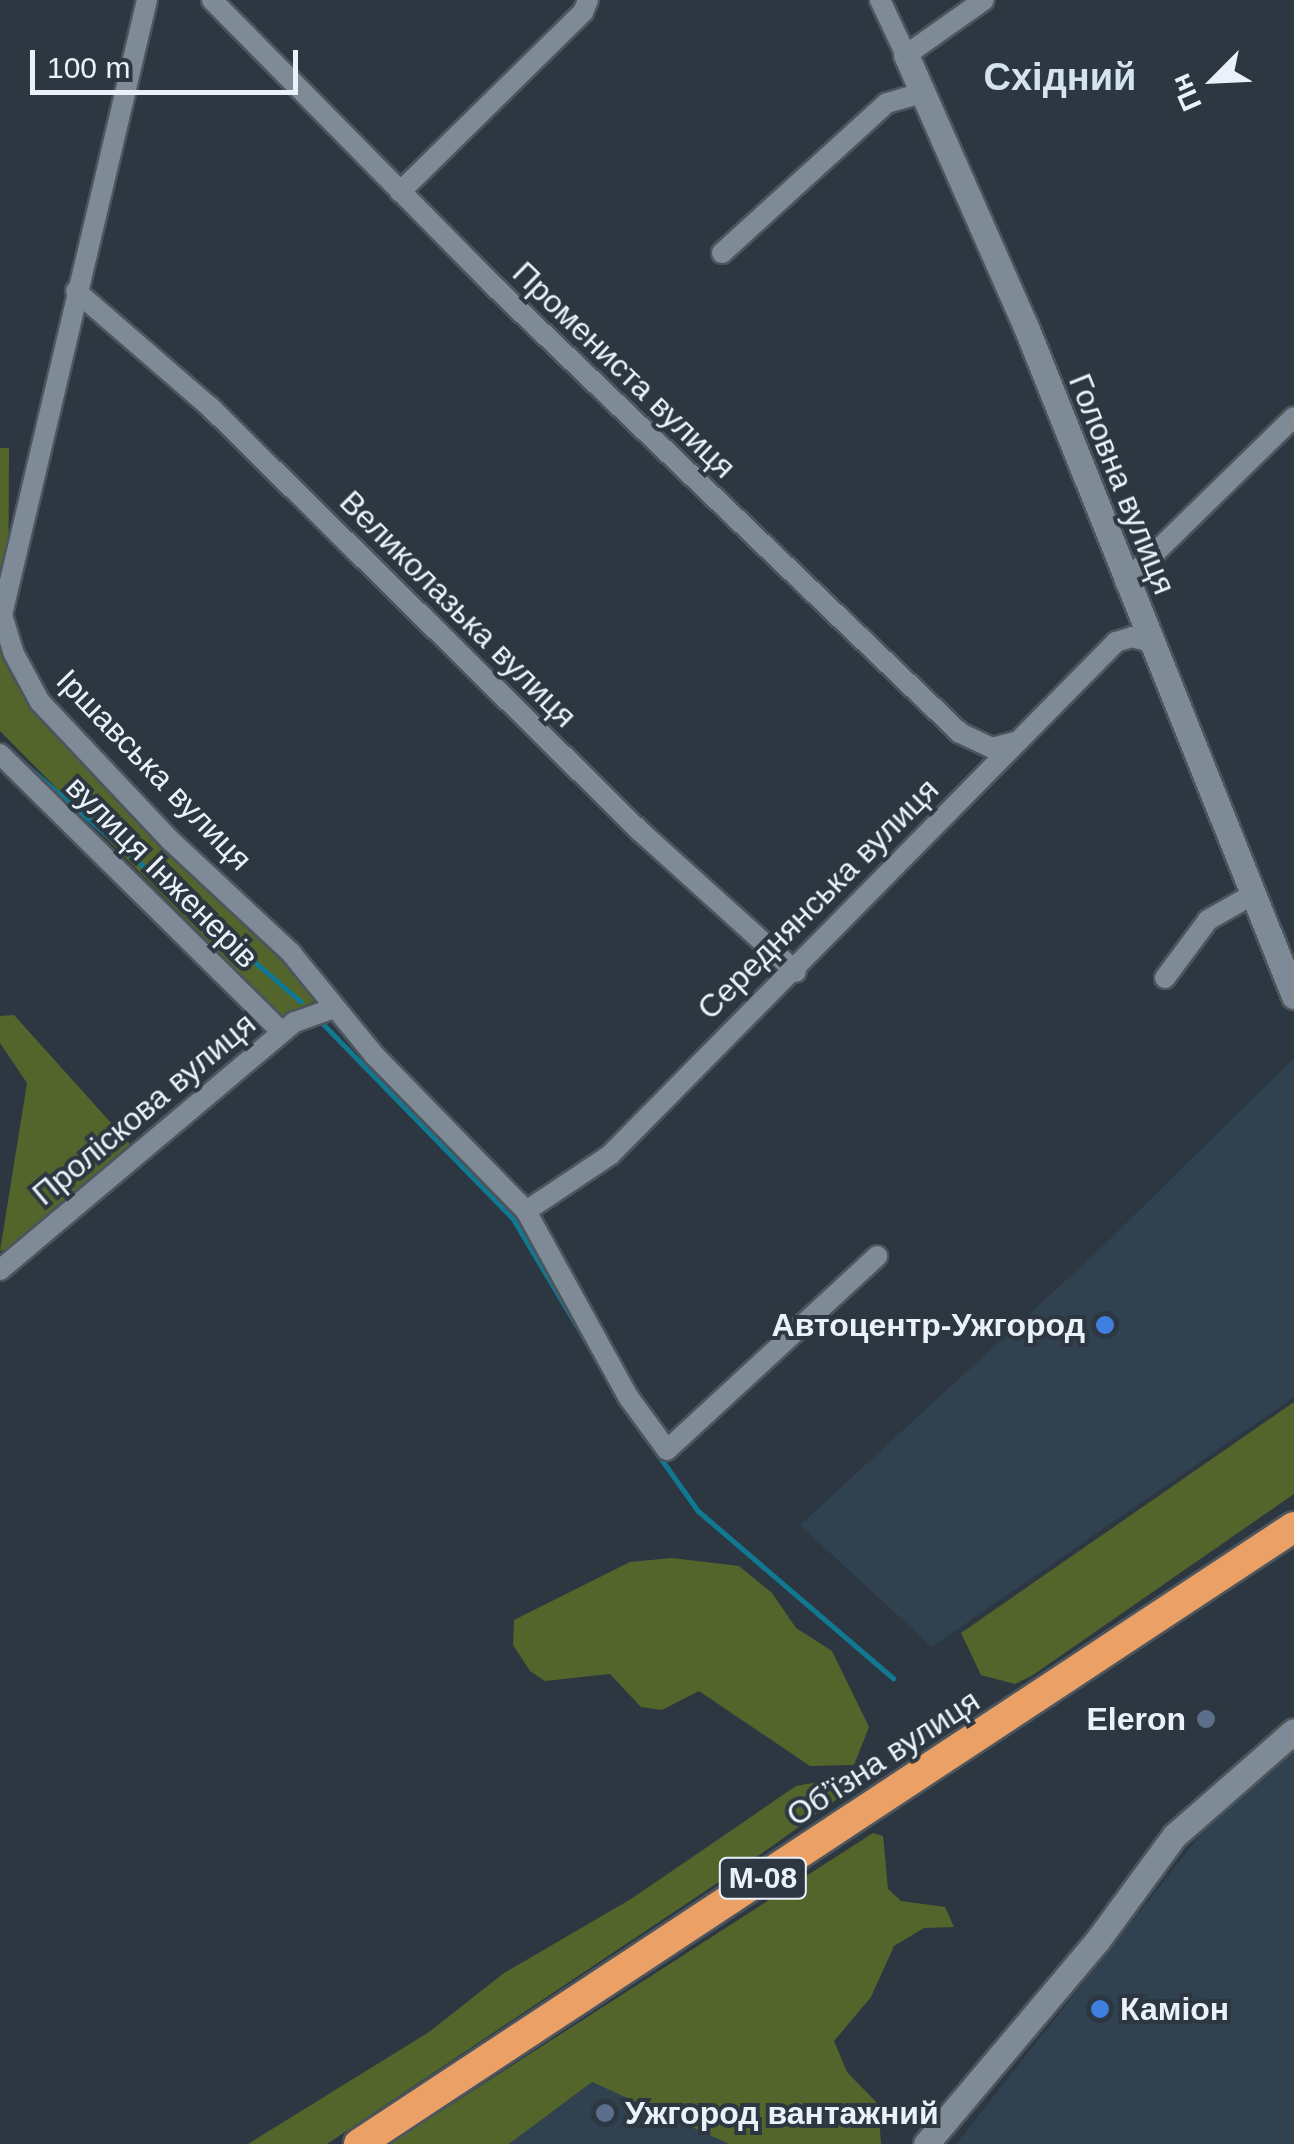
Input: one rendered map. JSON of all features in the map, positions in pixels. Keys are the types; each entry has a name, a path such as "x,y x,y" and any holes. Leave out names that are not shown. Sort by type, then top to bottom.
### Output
{"highway":[{"name":"Обʼїзна вулиця","path":"359,2144 1294,1527"}],"street":[{"name":"Іршавська вулиця","path":"146,0 2,615 12,652 40,702 170,840 291,953 334,1008 526,1211 629,1398 666,1450 877,1256"},
{"name":"Промениста вулиця","path":"212,0 400,192 960,734 992,748 1015,742"},
{"path":"400,192 583,12 588,0"},
{"name":"Головна вулиця","path":"880,0 1026,327 1294,996"},
{"path":"906,55 984,0"},
{"path":"722,253 887,103 922,93"},
{"name":"Великолазька вулиця","path":"76,291 210,408 640,831 796,972"},
{"path":"1125,582 1294,417"},
{"name":"Середнянська вулиця","path":"526,1211 610,1155 706,1052 796,972 1116,642 1132,637 1151,642"},
{"name":"вулиця Інженерів","path":"0,754 282,1032"},
{"path":"1165,978 1208,920 1252,896"},
{"name":"Проліскова вулиця","path":"0,1270 282,1032 314,1010 334,1008"},
{"path":"926,2144 1103,1933 1174,1836 1294,1731"}],"shaded area":[{"path":"1294,1058 1294,1397 932,1647 800,1525 1101,1248"},
{"path":"1294,1743 1294,2144 956,2144 1208,1825"},
{"name":"Ужгород вантажний","path":"592,2082 729,2144 509,2144"}],"green space":[{"path":"0,448 9,448 8,670 56,734 319,999 282,1016 0,731"},
{"path":"14,1015 130,1144 13,1247 0,1251 27,1083 0,1043 0,1016"},
{"path":"1294,1402 1294,1494 1033,1675 1015,1684 981,1675 961,1633"},
{"path":"672,1558 739,1566 772,1593 796,1628 832,1651 869,1727 854,1765 810,1766 699,1691 662,1710 641,1707 610,1674 545,1681 530,1671 513,1645 514,1620 630,1562"},
{"path":"856,1775 854,1787 771,1847 327,2144 248,2144 429,2032 504,1973 631,1899 796,1786"},
{"path":"873,1833 883,1836 888,1889 901,1901 945,1907 954,1927 924,1928 894,1946 871,1997 834,2041 847,2072 878,2104 881,2144 729,2144 592,2082 509,2144 390,2144"}],"waterway":[{"path":"21,761 301,1002"},
{"path":"321,1022 513,1219 593,1353"},
{"path":"629,1414 698,1511 893,1678"}],"place":[{"name":"Автоцентр-Ужгород","path":"1105,1325"},
{"name":"Eleron","path":"1206,1719"},
{"name":"Каміон","path":"1100,2009"},
{"name":"Ужгород вантажний","path":"605,2113"}],"district":[{"name":"Східний","path":"1060,78"}]}
